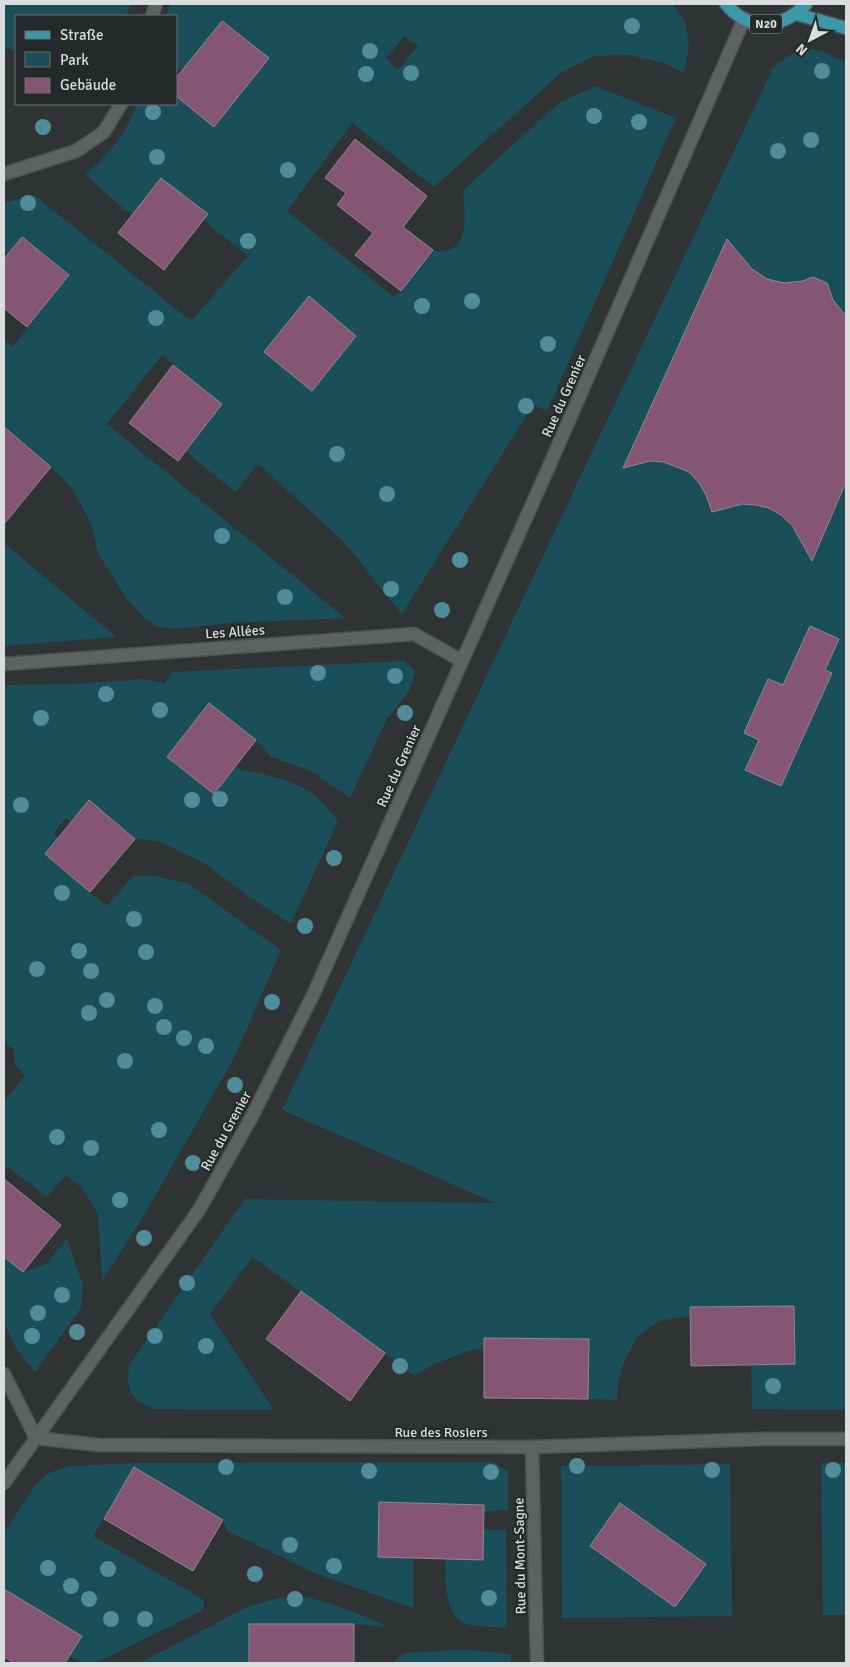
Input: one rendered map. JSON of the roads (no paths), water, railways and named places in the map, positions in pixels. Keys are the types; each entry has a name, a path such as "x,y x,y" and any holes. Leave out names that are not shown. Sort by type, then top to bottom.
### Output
{"main road":[{"name":"N20","path":"726,4 744,19 757,24 771,24 784,20 796,14 806,4"},
{"name":"N20","path":"796,14 846,28"}],"street":[{"name":"Rue du Grenier","path":"4,1483 199,1210 250,1120 314,993 551,462 744,19"},
{"path":"4,174 76,151 104,132 120,105"},
{"name":"Les Allées","path":"4,664 414,634 462,661"},
{"path":"4,1374 36,1438"},
{"name":"Rue des Rosiers","path":"36,1438 98,1445 532,1448 756,1439 846,1438"},
{"name":"Rue du Mont-Sagne","path":"532,1448 537,1663"}]}
